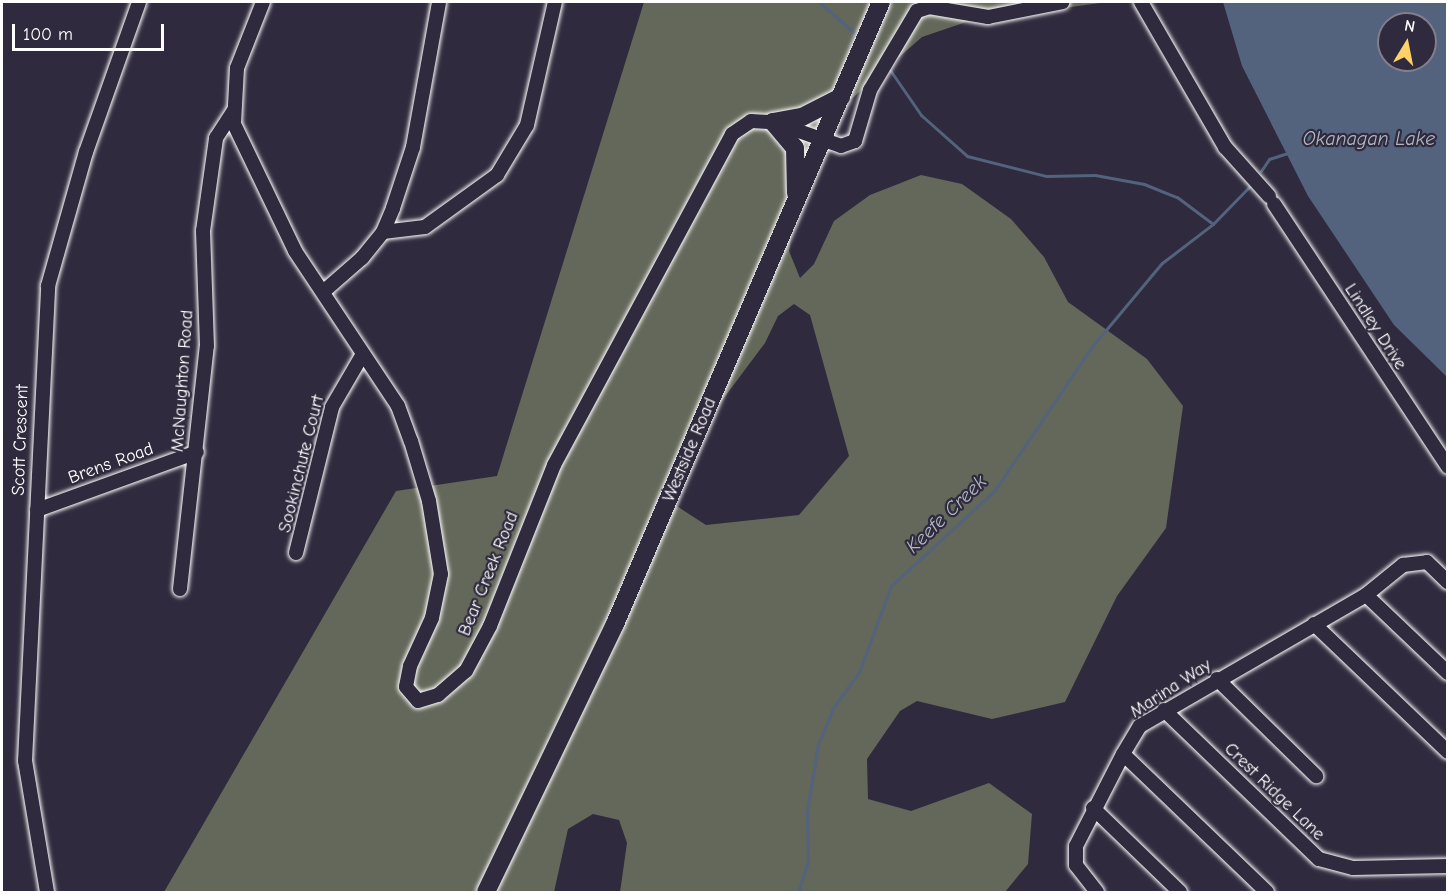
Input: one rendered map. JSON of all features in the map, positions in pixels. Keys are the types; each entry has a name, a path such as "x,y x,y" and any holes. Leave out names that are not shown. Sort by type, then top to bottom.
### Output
{"main road":[{"name":"Westside Road","path":"486,892 615,624 881,2"},
{"path":"773,122 801,117 841,98"},
{"path":"773,122 795,148 795,206"}],"street":[{"name":"Scott Crescent","path":"46,892 25,761 43,333 53,258 139,2"},
{"name":"Bear Creek Road","path":"263,2 237,68 234,124 263,188 322,292 398,406 438,546 441,574 432,618 406,687 418,701 438,695 466,671 490,626 554,465 732,134 751,121 773,122 822,141"},
{"path":"322,292 383,232 413,147 439,2"},
{"path":"383,232 425,228 497,175 527,125 555,2"},
{"path":"822,141 841,146 855,141 870,90 917,11 929,7 988,17 1063,2"},
{"name":"Lindley Drive","path":"1140,2 1225,147 1271,200 1448,467"},
{"name":"McNaughton Road","path":"180,589 207,346 202,231 216,138 235,109"},
{"name":"Sookinchute Court","path":"296,553 332,407 363,354"},
{"name":"Brens Road","path":"37,510 196,452"},
{"name":"Marina Way","path":"1097,892 1076,865 1076,846 1093,808 1140,726 1217,679 1366,595 1418,560 1448,582"},
{"path":"1366,595 1448,673"},
{"path":"1314,624 1448,752"},
{"path":"1217,679 1316,776"},
{"name":"Crest Ridge Lane","path":"1164,710 1319,859 1353,868 1448,866"},
{"path":"1123,754 1267,892"},
{"path":"1093,808 1180,892"}],"green space":[{"path":"644,2 1108,2 972,20 922,37 825,122 802,160 789,251 800,278 814,264 834,221 870,195 921,175 962,184 1011,219 1044,257 1068,302 1147,359 1183,406 1166,528 1117,596 1065,702 992,719 917,701 900,711 867,759 868,799 911,811 989,783 1032,814 1028,864 1005,892 620,892 627,843 619,820 593,814 568,829 554,892 164,892 396,491 497,476","holes":["794,304 810,315 849,456 799,515 706,525 672,503 676,462 765,343 778,316"]}],"water":[{"name":"Okanagan Lake","path":"1223,2 1447,2 1447,377 1394,325 1308,196 1242,66"}],"waterway":[{"path":"819,2 858,36"},
{"path":"890,70 921,115 967,156 1046,176 1095,175 1144,184 1177,197 1213,224"},
{"name":"Keefe Creek","path":"1261,171 1269,159 1290,152"},
{"name":"Keefe Creek","path":"798,892 808,862 807,811 818,744 833,708 859,672 891,586 995,490 1090,349 1162,263 1213,224 1250,186"}]}
